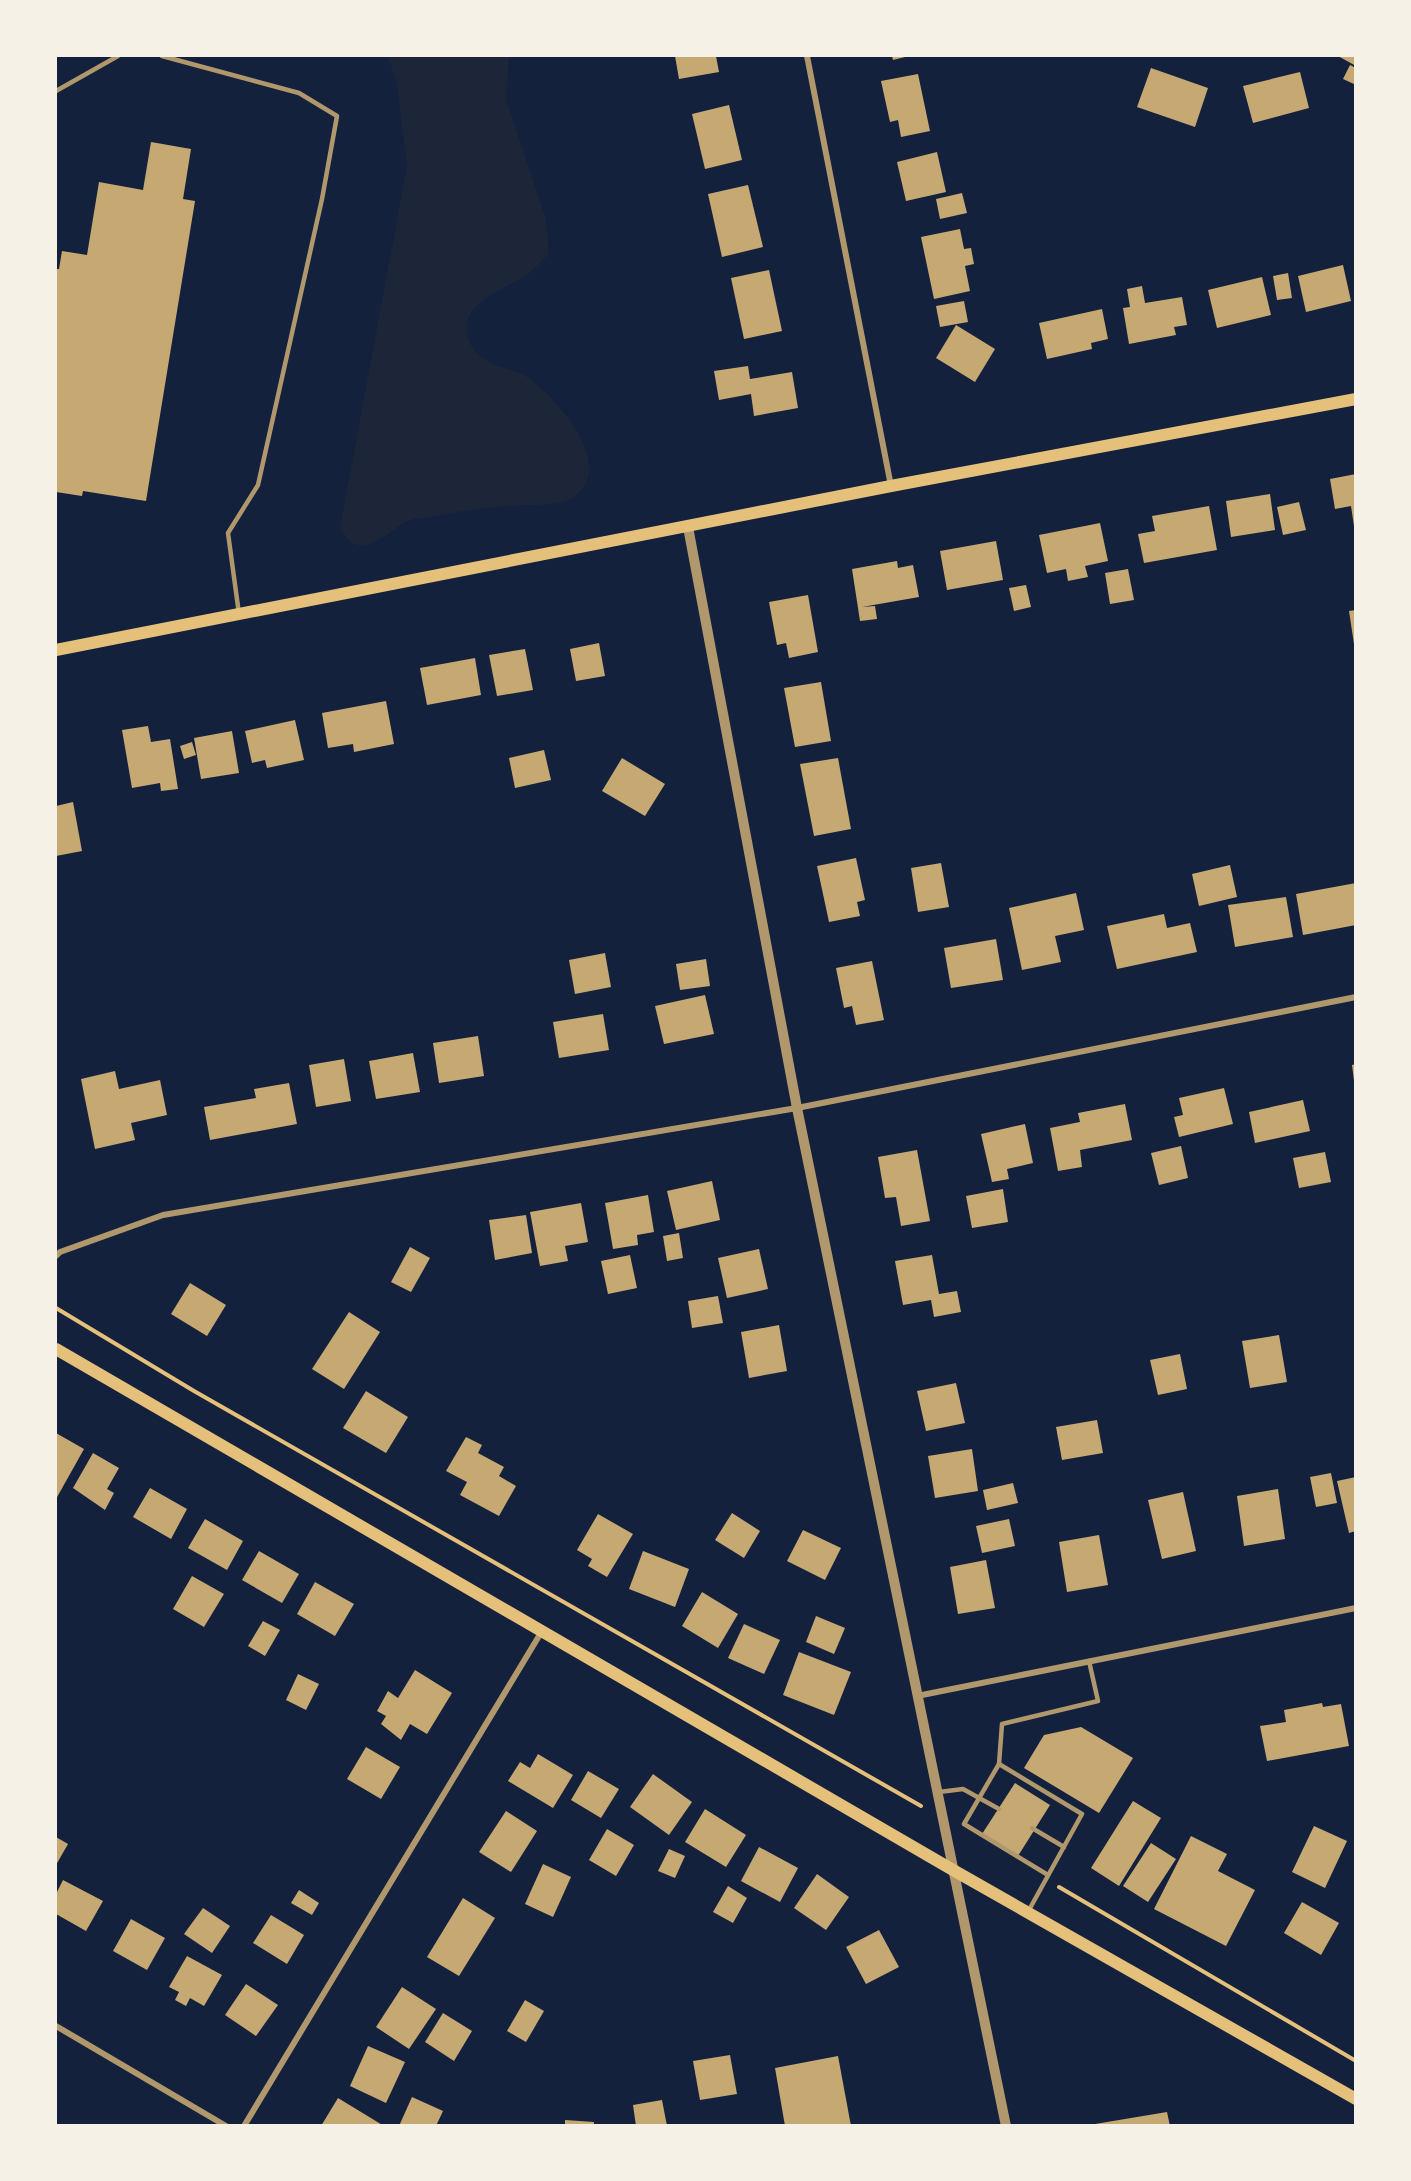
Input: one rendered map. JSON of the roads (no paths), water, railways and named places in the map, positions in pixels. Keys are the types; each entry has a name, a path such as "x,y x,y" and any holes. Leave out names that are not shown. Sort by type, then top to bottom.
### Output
{"main road":[{"path":"56,650 891,486 1356,399"},
{"path":"56,1349 953,1870 1356,2099"}],"street":[{"path":"807,56 891,486"},
{"path":"688,526 797,1108 1006,2126"},
{"path":"56,1256 60,1252 163,1215 797,1108 1356,997"},
{"path":"916,1696 1356,1608"},
{"path":"244,2126 542,1631"},
{"path":"56,2026 226,2126"}],"lane":[{"path":"56,91 118,56"},
{"path":"162,56 299,93 337,116 322,199 258,485 228,533 239,614"},
{"path":"1046,1877 964,1824 999,1764 1002,1724 1098,1701 1089,1660"},
{"path":"999,1764 1082,1814 1028,1913"},
{"path":"936,1792 963,1789 999,1809"},
{"path":"1032,1828 1064,1847"}]}
